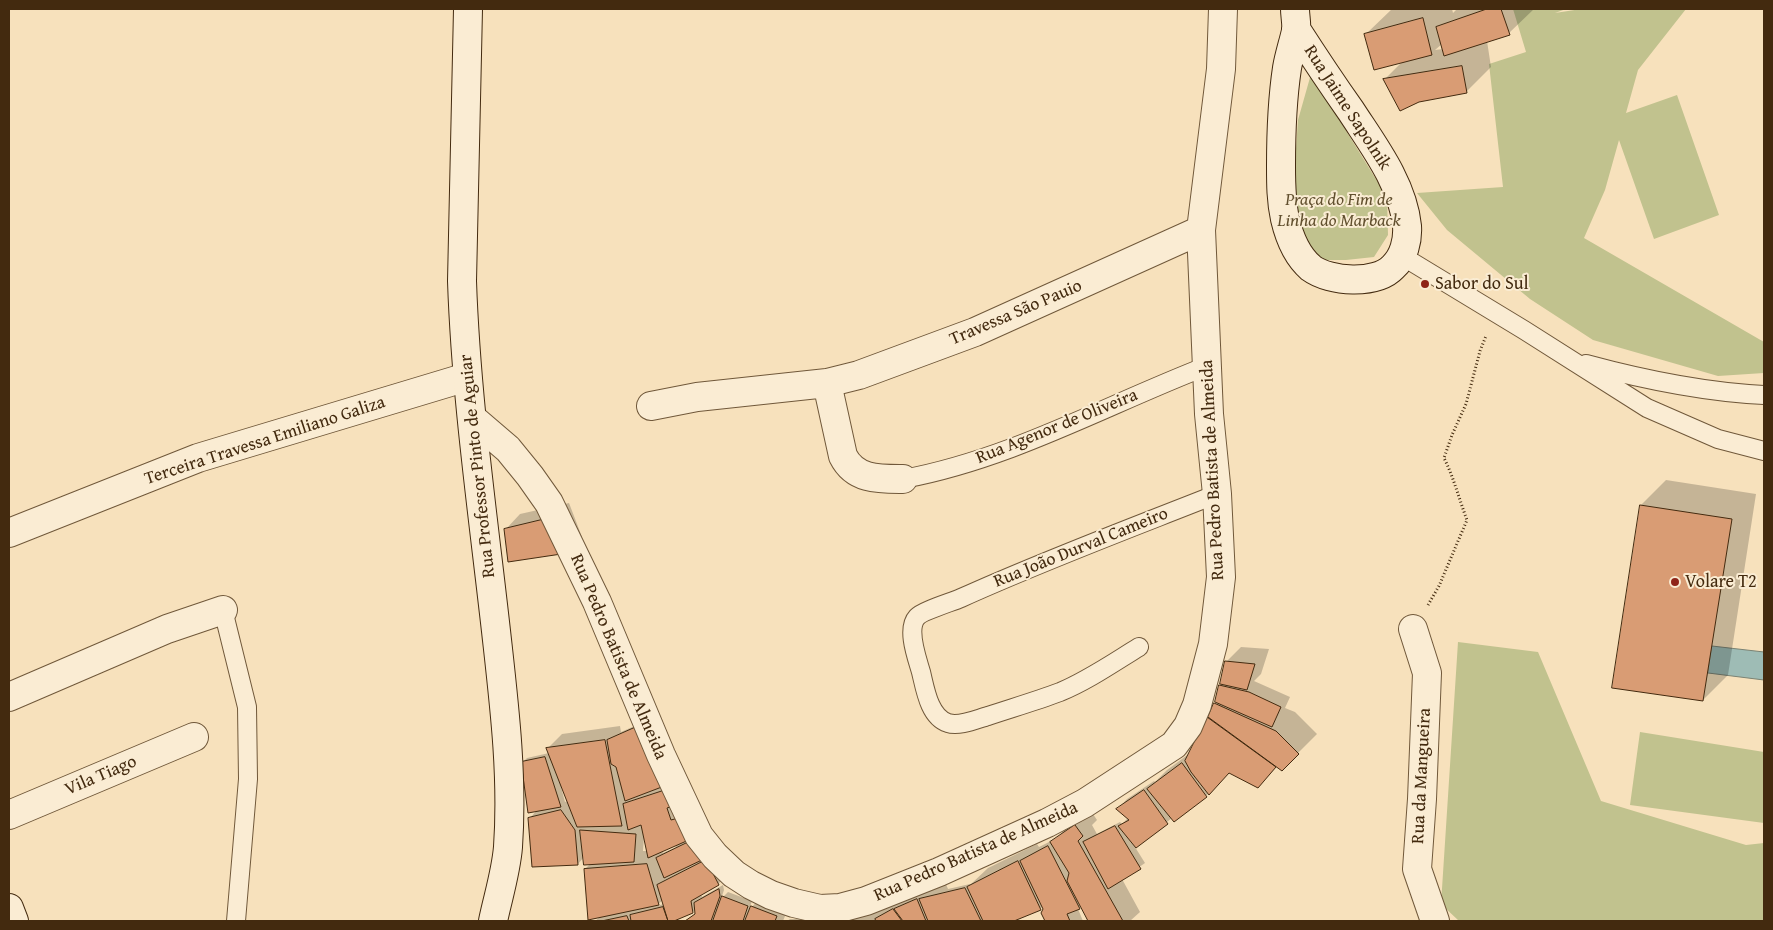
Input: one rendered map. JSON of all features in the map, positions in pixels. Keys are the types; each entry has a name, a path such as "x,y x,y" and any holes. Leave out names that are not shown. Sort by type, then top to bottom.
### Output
{"street":[{"name":"Rua Professor Pinto de Aguiar","path":"468,9 462,281 467,377 504,699 510,784 508,849 493,921"},
{"name":"Rua Pedro Batista de Almeida","path":"473,419 508,449 550,502 597,602 661,755 699,836 734,874 771,895 820,909 840,908 866,901 939,872 1085,804 1174,744 1188,726 1197,705 1213,644 1221,576 1200,230 1221,69 1223,9"},
{"name":"Rua Jaime Sapolnik","path":"1296,19 1382,161 1396,187 1404,209 1407,227 1406,244 1402,256 1392,268 1378,276 1361,279 1343,279 1325,276 1311,268 1298,254 1290,237 1281,192 1281,128 1288,59 1296,19"},
{"name":"Travessa São Pauio","path":"827,383 887,366 975,332 1200,230"},
{"name":"Terceira Travessa Emiliano Galiza","path":"9,533 198,458 467,377"},
{"path":"651,406 705,396 827,383 843,456 848,466 857,474 889,479 903,479"},
{"path":"9,696 166,629 223,610"},
{"name":"Rua da Mangueira","path":"1413,629 1427,673 1417,869 1435,921"},
{"name":"Vila Tiago","path":"9,815 194,737"},
{"path":"9,908 14,921"}],"lane":[{"path":"1402,256 1647,408 1718,439 1764,451"},
{"path":"1569,360 1680,386 1764,395"},
{"name":"Rua Agenor de Oliveira","path":"903,479 937,473 1027,443 1098,414 1154,386 1207,366"},
{"name":"Rua João Durval Cameiro","path":"1139,647 1102,670 1061,691 980,718 958,724 948,724 936,714 931,704 912,637 913,624 917,617 926,612 1011,575 1217,494"},
{"path":"223,610 247,707 248,779 236,921"}],"path":[{"path":"1439,586 1467,520 1457,495 1452,475 1444,458 1466,404 1480,351 1496,313"}],"green space":[{"path":"1513,9 1566,9 1555,13 1581,9 1686,9 1638,70 1626,113 1677,95 1719,215 1654,239 1619,140 1605,190 1584,238 1764,342 1764,373 1718,376 1593,340 1530,299 1447,230 1417,193 1503,187 1489,64 1526,52"},
{"name":"Praça do Fim de Linha do Marback","path":"1311,74 1387,197 1388,235 1374,257 1318,260 1291,218 1298,120"},
{"path":"1458,642 1538,652 1601,801 1746,845 1764,843 1764,921 1459,921 1441,904"},
{"path":"1640,732 1764,752 1764,823 1630,805"}],"water":[{"path":"1712,646 1764,652 1764,680 1708,673"}],"building":[{"path":"1487,9 1501,9 1510,35 1444,56 1436,27"},
{"path":"1423,18 1432,55 1374,70 1364,34"},
{"path":"1462,66 1467,93 1419,102 1400,111 1383,79"},
{"name":"Volare T2","path":"1640,505 1732,519 1703,701 1612,688"},
{"path":"554,517 568,553 508,562 504,529"},
{"path":"1225,661 1255,664 1247,690 1220,684"},
{"path":"1219,685 1249,692 1281,707 1272,727 1215,702"},
{"path":"1214,703 1276,731 1299,754 1282,771 1208,717"},
{"path":"1207,717 1276,767 1258,788 1229,773 1209,795 1191,772 1185,761"},
{"path":"641,725 667,785 625,801 616,767 611,764 607,740"},
{"path":"605,740 622,826 577,827 546,748"},
{"path":"545,757 561,807 528,813 521,762"},
{"path":"1182,763 1207,797 1174,822 1147,789"},
{"path":"669,789 675,805 667,808 671,820 682,817 691,839 648,858 641,825 628,830 623,804"},
{"path":"1144,790 1168,824 1136,848 1118,826 1129,820 1116,809"},
{"path":"561,810 575,830 578,865 532,867 528,818"},
{"path":"1075,825 1083,836 1078,841 1123,921 1088,921 1067,881 1069,873 1050,842"},
{"path":"1115,826 1141,869 1108,889 1083,842"},
{"path":"580,830 636,834 634,862 584,865"},
{"path":"693,840 704,859 664,878 656,858"},
{"path":"1048,846 1080,909 1067,914 1070,921 1045,921 1041,913 1043,909 1020,861"},
{"path":"706,860 719,885 691,901 693,913 674,921 668,921 657,885"},
{"path":"1018,861 1041,910 1014,921 983,921 967,887"},
{"path":"647,864 659,905 588,920 584,869"},
{"path":"965,888 981,921 928,921 919,899"},
{"path":"719,889 720,896 711,921 685,921 695,914 694,903"},
{"path":"722,896 748,906 743,921 713,921"},
{"path":"917,899 926,921 903,921 894,909"},
{"path":"751,906 777,916 775,921 745,921"},
{"path":"663,907 668,921 631,921 630,915"},
{"path":"893,909 902,921 876,921 875,919"},
{"path":"627,916 629,921 602,921"}],"place":[{"name":"Sabor do Sul","path":"1425,284"},
{"name":"Volare T2","path":"1675,582"}]}
